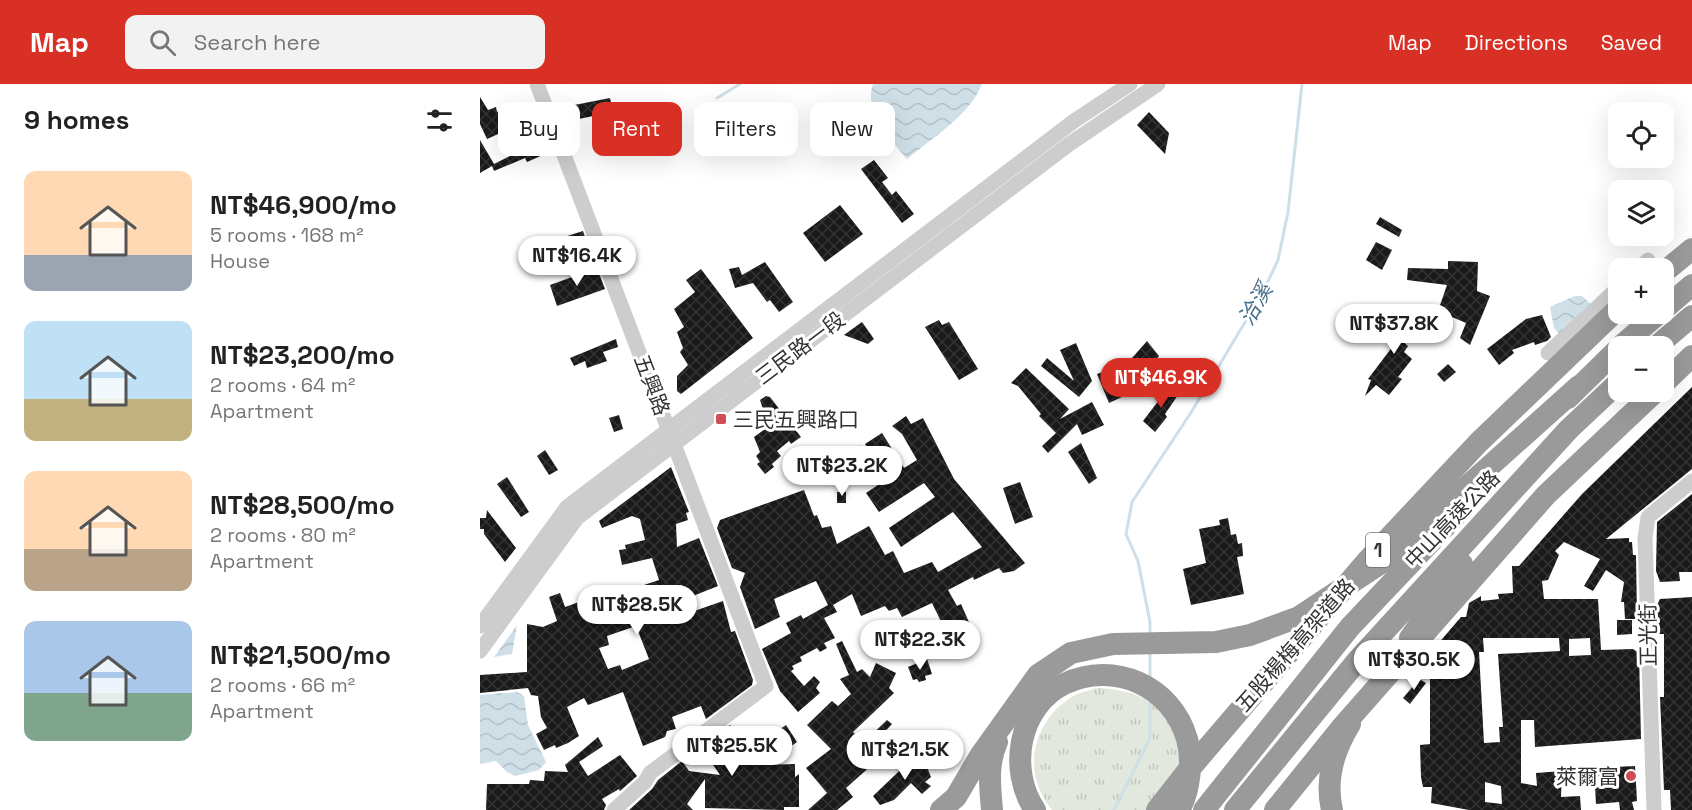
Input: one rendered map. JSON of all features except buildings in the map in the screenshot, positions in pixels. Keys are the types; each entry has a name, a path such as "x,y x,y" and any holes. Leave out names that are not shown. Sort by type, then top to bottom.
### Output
{"highway":[{"path":"1671,258 1692,249"},
{"path":"1674,300 1692,285"},
{"path":"1669,336 1692,316"},
{"name":"五股楊梅高架道路","path":"1157,810 1185,773 1368,560 1479,442 1608,319"},
{"name":"中山高速公路","path":"1633,336 1646,324"},
{"path":"1674,374 1692,357"},
{"name":"中山高速公路","path":"1204,810 1350,627 1579,386 1608,358"},
{"path":"942,810 956,797 1014,705 1038,675 1071,653 1113,644 1216,642 1250,635 1299,617 1384,561 1579,386"},
{"name":"中山高速公路","path":"1235,810 1357,661 1569,429 1608,392"},
{"path":"1277,810 1343,726 1546,495 1644,402"},
{"path":"1277,810 1355,715 1468,556 1569,429"},
{"path":"1035,810 1022,783 1019,754 1025,727 1041,702 1063,685 1090,675 1118,675 1144,684 1167,700 1183,724 1190,751 1189,778 1180,807"},
{"path":"992,810 989,780 992,753 1014,705"},
{"path":"1332,810 1327,791 1332,767 1340,740 1355,715"}],"street":[{"name":"五興路","path":"537,84 766,686 650,773 645,782 614,810"},
{"name":"三民路一段","path":"480,651 577,518 672,435 1074,121 1130,84"},
{"name":"三民路一段","path":"480,626 567,507 672,435 1068,145 1158,84"},
{"path":"1548,353 1608,297"},
{"name":"正光街","path":"1654,810 1645,538 1648,518 1692,481"}],"green space":[{"path":"1096,688 1120,690 1150,702 1175,731 1183,759 1160,810 1052,810 1043,796 1034,766 1039,735 1057,709 1073,696"}],"water":[{"path":"873,84 982,84 960,116 907,159 895,144 895,102 872,102"},
{"path":"1575,296 1582,296 1592,305 1560,335 1554,328 1550,307"},
{"path":"860,445 878,473 873,477 872,471 866,469 854,449"},
{"path":"517,625 512,654 494,657"},
{"path":"517,692 524,696 528,725 546,762 539,770 515,776 507,772 496,761 480,764 480,695"}],"waterway":[{"name":"洽溪","path":"717,98 740,84"},
{"name":"洽溪","path":"1150,634 1150,622 1138,561 1126,534 1132,502 1192,411 1263,292 1278,260 1288,212 1302,84"},
{"name":"洽溪","path":"1150,652 1150,678"},
{"name":"洽溪","path":"1114,810 1150,738 1150,700"}],"place":[{"name":"三民五興路口","path":"721,419"},
{"name":"萊爾富","path":"1631,776"}]}
